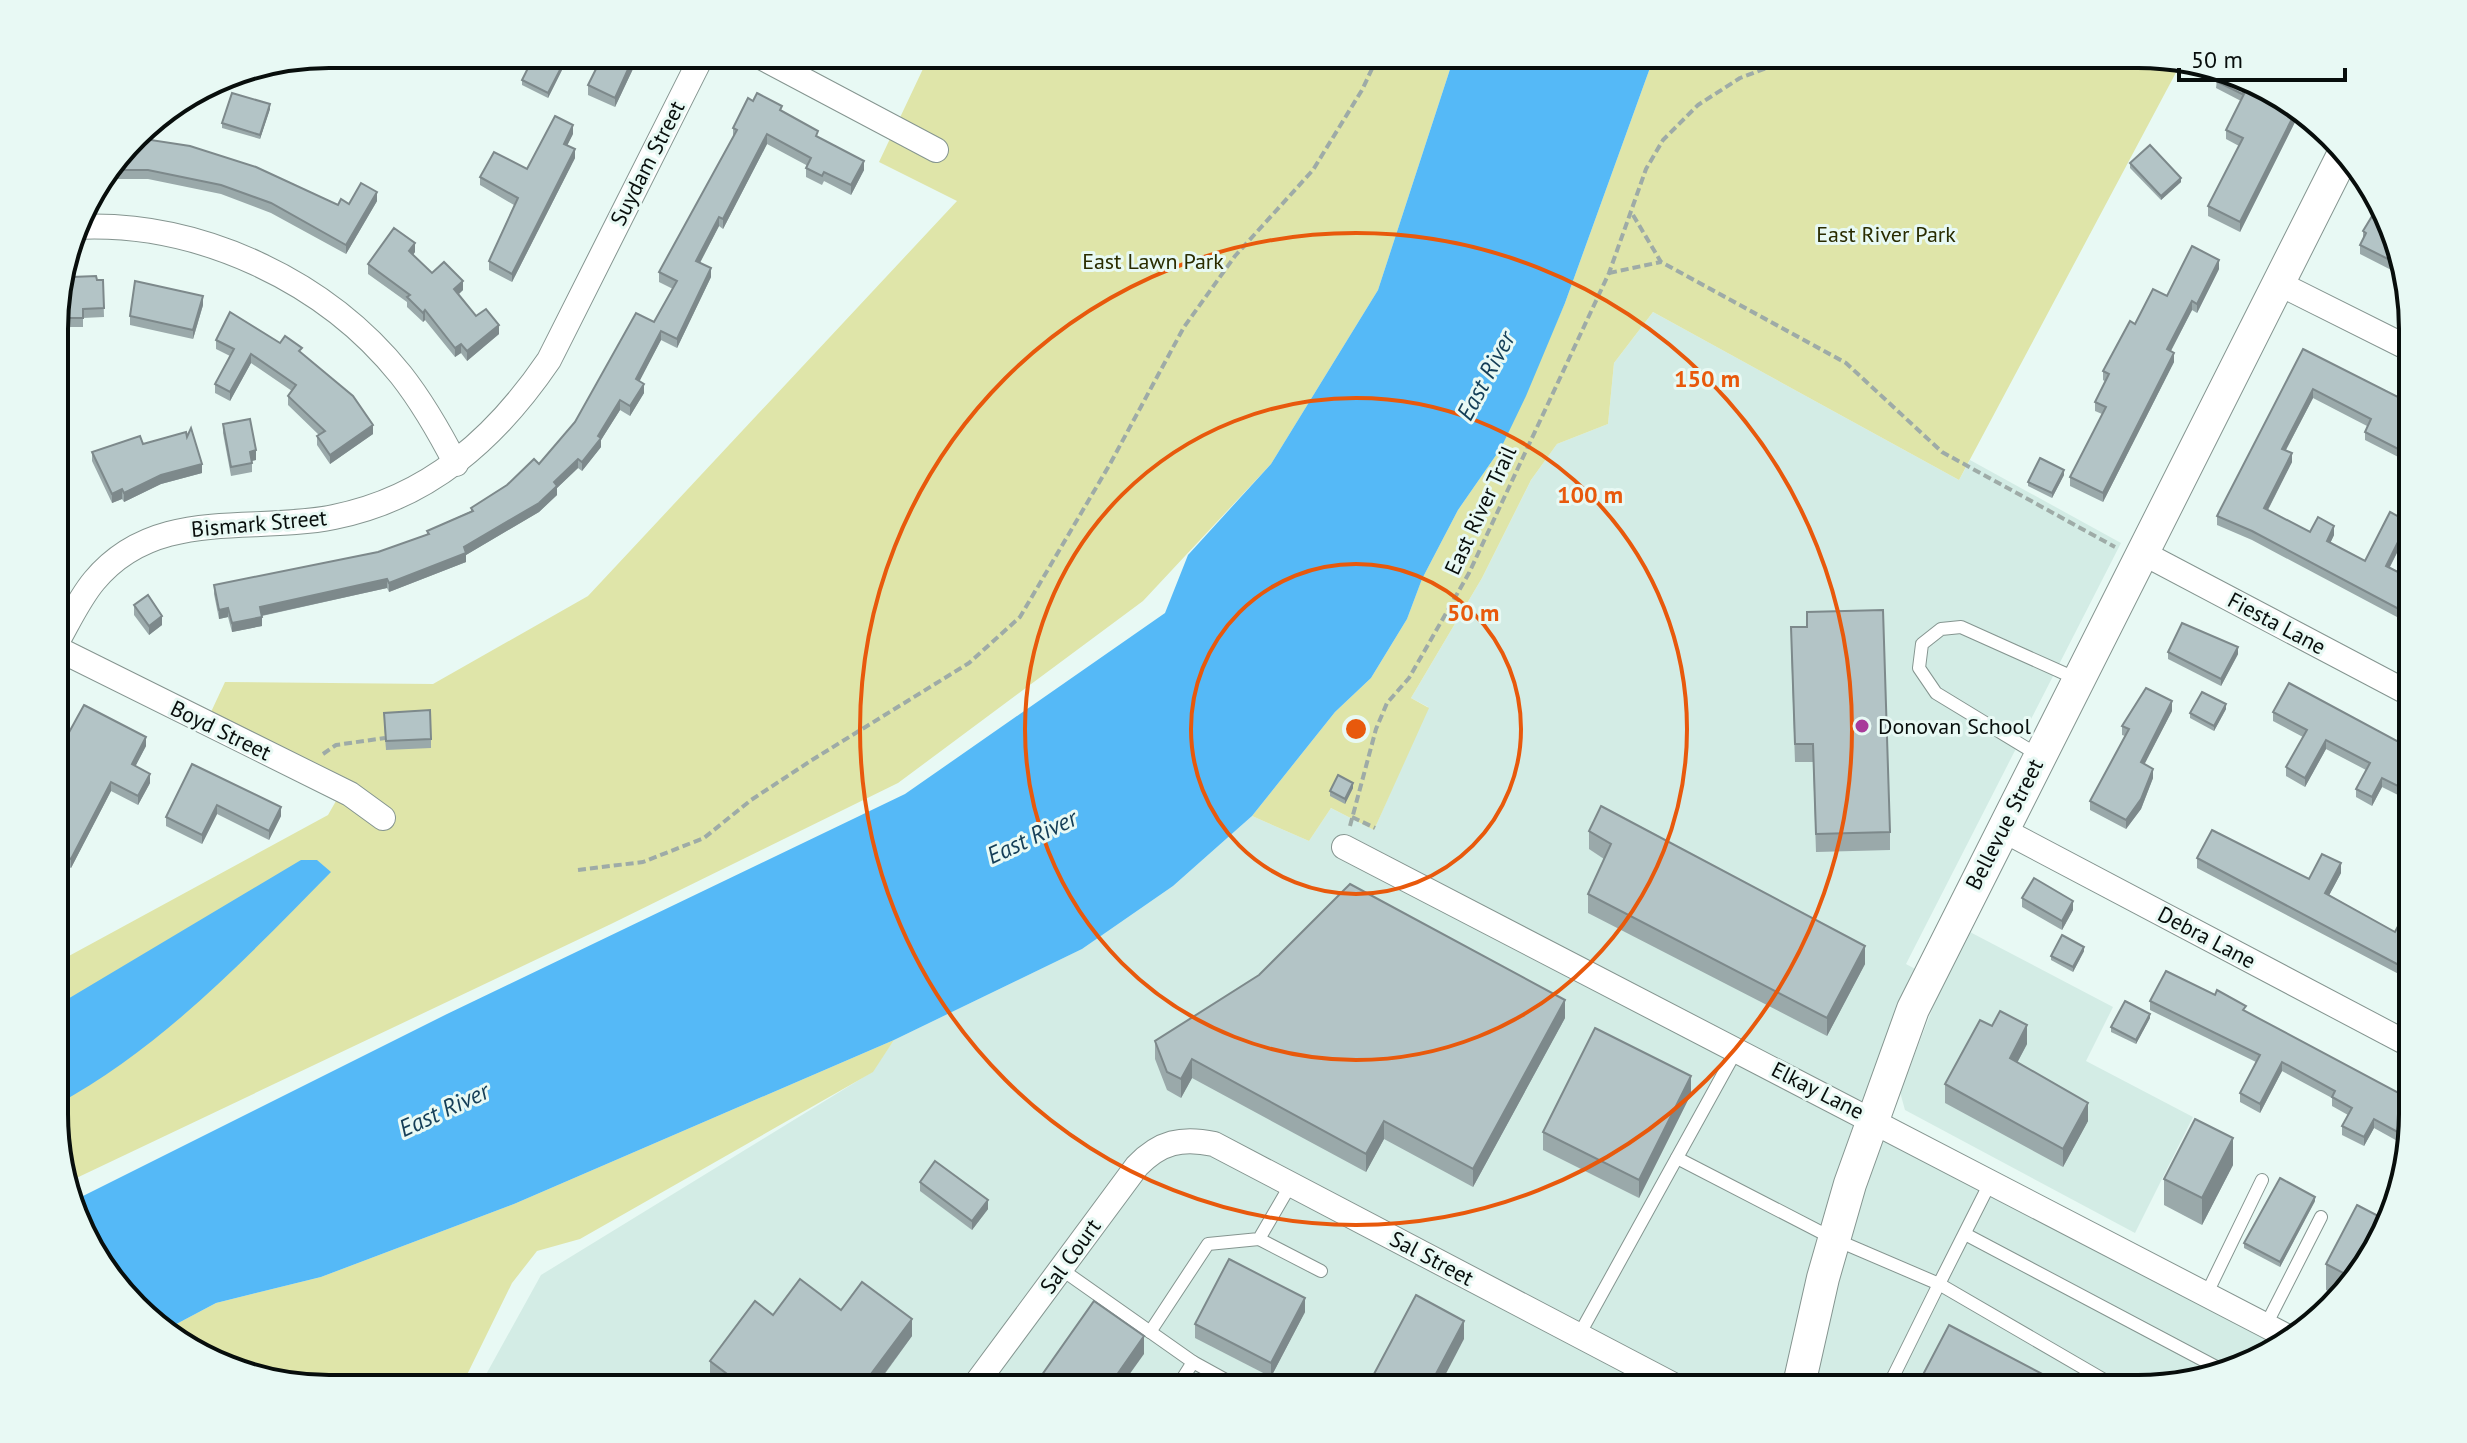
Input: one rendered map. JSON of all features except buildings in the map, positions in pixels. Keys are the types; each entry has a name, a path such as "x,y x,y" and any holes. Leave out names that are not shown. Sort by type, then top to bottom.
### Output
{"street":[{"name":"Suydam Street","path":"591,273 696,68"},
{"path":"781,68 936,150"},
{"name":"Bellevue Street","path":"1802,1374 1834,1239 1913,1009 2038,755 2339,163"},
{"path":"89,227 134,229 183,238 237,255 299,286 366,338 400,374 429,414 456,464"},
{"name":"Bismark Street","path":"68,626 95,580 148,541 181,529 210,524 294,523 335,517 413,490 456,464 520,403 549,360 591,273"},
{"path":"2278,283 2398,343"},
{"name":"Fiesta Lane","path":"2141,552 2398,688"},
{"name":"Boyd Street","path":"68,652 350,794 383,818"},
{"name":"Debra Lane","path":"2001,829 2398,1039"},
{"name":"Elkay Lane","path":"1344,847 1874,1119 2280,1333"},
{"name":"Sal Street","path":"1180,1140 1214,1144 1579,1335 1632,1374"},
{"name":"Sal Court","path":"983,1375 1137,1166 1163,1145 1180,1140"}],"lane":[{"path":"2038,755 1936,693 1926,683 1919,668 1922,644 1941,629 1961,627 2077,679"},
{"path":"1579,1335 1737,1049"},
{"path":"1677,1158 1834,1239 1939,1284 2094,1374"},
{"path":"2207,1293 2262,1180"},
{"path":"1894,1374 1991,1181"},
{"path":"1259,1239 1291,1184"},
{"path":"2266,1325 2321,1217"},
{"path":"1965,1234 2211,1364"},
{"path":"1150,1332 1208,1244 1259,1239 1321,1271"},
{"path":"1061,1269 1193,1362 1216,1375"},
{"path":"1185,1375 1193,1362"}],"path":[{"path":"578,870 643,862 704,838 751,800 969,663 1020,617 1110,464 1184,327 1235,256 1313,170 1372,68"},
{"name":"East River Trail","path":"1344,847 1376,729 1387,703 1409,678 1469,573 1609,273 1646,169 1680,120 1740,78 1766,68"},
{"path":"1632,213 1661,262 1846,363 1886,396 1922,436 1956,462 2115,547 2141,552"},
{"path":"1609,273 1661,262"},
{"path":"302,770 336,745 385,738"},
{"path":"1352,817 1375,828"}],"shaded area":[{"path":"1653,312 1959,480 1970,460 2121,543 1906,964 1928,976 1874,1119 2280,1333 2222,1361 2189,1370 2155,1374 486,1375 541,1275 872,1072 894,1040 1082,949 1173,886 1252,816 1309,841 1331,808 1374,830 1428,707 1411,698 1482,578 1531,480 1557,444 1608,424 1614,363"},
{"path":"1968,931 2113,1007 2086,1061 2193,1117 2135,1233 1905,1110 1900,1092 1935,1002"}],"green space":[{"name":"East Lawn Park","path":"923,68 1450,68 1378,290 1271,464 1143,601 898,783 611,924 76,1178 70,1148 68,1114 68,956 328,815 348,780 211,712 225,682 433,684 588,596 957,201 879,162"},
{"name":"East River Park","path":"1650,68 2138,68 2177,71 1959,480 1653,312 1614,363 1608,424 1557,444 1531,480 1482,578 1411,698 1429,708 1374,830 1331,808 1309,841 1252,816 1335,712 1371,678 1407,619 1422,579 1458,510 1501,448 1565,303"},
{"path":"894,1040 873,1072 580,1239 537,1251 512,1283 467,1375 295,1373 229,1355 175,1325 216,1303 321,1277 514,1204"}],"water":[{"name":"East River","path":"1450,68 1650,68 1565,303 1526,396 1501,448 1458,510 1422,579 1407,619 1371,678 1335,712 1252,816 1173,886 1082,949 894,1040 514,1204 321,1277 216,1303 175,1325 133,1286 103,1244 82,1196 447,1014 905,794 1165,613 1188,555 1271,464 1378,290"},
{"path":"301,860 317,860 331,872 202,999 132,1056 68,1098 68,999"}],"place":[{"name":"Donovan School","path":"1862,726"}]}
